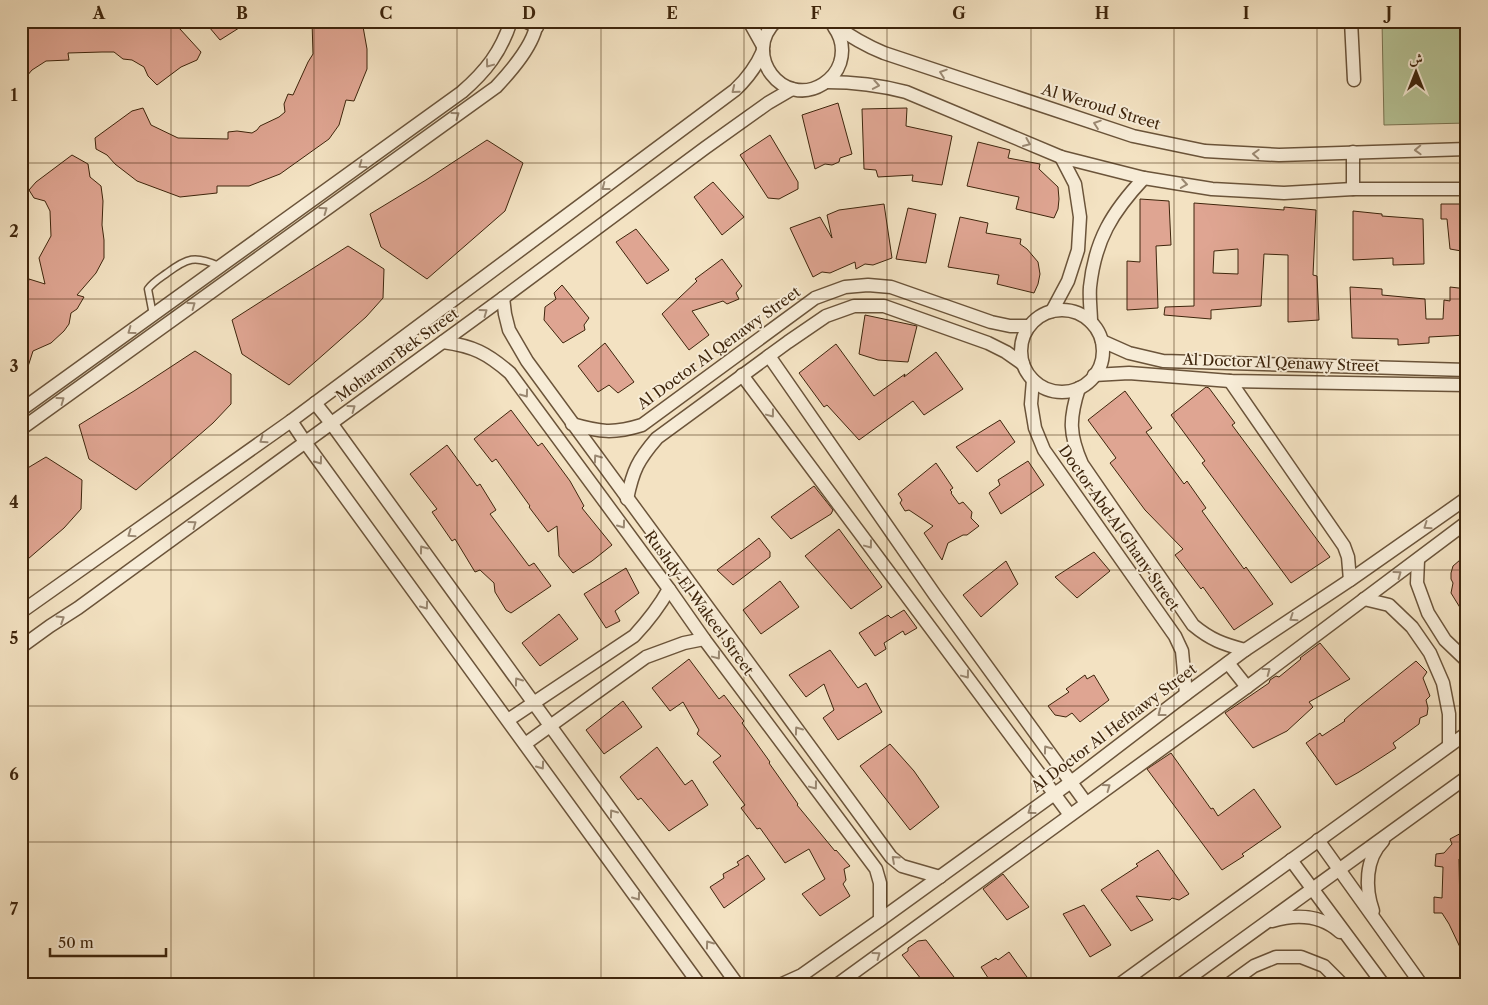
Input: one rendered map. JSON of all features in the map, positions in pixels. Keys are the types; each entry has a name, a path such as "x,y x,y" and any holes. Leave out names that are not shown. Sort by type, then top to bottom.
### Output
{"street":[{"path":"749,21 763,49 771,75 777,81 792,89 811,89 819,86 827,82 839,67 842,48 837,31 830,22"},
{"name":"Moharam Bek Street","path":"21,612 291,421 735,90 747,79 756,66 769,30 776,21"},
{"path":"1351,21 1354,80"},
{"path":"21,410 462,92 478,78 492,61 512,22"},
{"name":"Al Weroud Street","path":"830,22 865,45 884,53 1133,136 1205,151 1279,155 1467,149"},
{"path":"21,429 496,87 513,69 526,49 533,23"},
{"path":"827,82 854,82 880,85 906,92 1061,157 1144,178 1212,188 1284,193 1353,189 1467,189"},
{"name":"Moharam Bek Street","path":"21,647 78,608 443,342 705,148 768,103 792,89"},
{"path":"1353,152 1353,189"},
{"path":"1052,311 1068,281 1078,250 1080,217 1075,184 1061,157"},
{"path":"1091,322 1090,289 1095,257 1107,226 1124,199 1144,178"},
{"name":"Al Doctor Al Qenawy Street","path":"572,424 597,431 624,430 642,425 815,298 845,287 868,285 891,287 991,322 1010,326 1029,326"},
{"name":"Rushdy El Wakeel Street","path":"503,298 509,330 526,361 891,857 902,866 940,877"},
{"path":"627,499 632,476 642,455 657,438 826,316 854,306 884,306 988,343 1006,352 1023,364 1033,380 1044,388 1055,391 1079,388 1094,376 1099,367 1102,354 1102,341 1091,322 1080,314 1066,310 1052,311 1039,317 1029,326 1023,338 1021,351 1023,364"},
{"path":"776,326 788,342"},
{"name":"Al Doctor Al Qenawy Street","path":"1102,341 1129,353 1163,361 1467,370"},
{"name":"Rushdy El Wakeel Street","path":"443,342 462,345 479,351 495,360 510,373 704,639 876,869 880,883 880,920"},
{"path":"769,356 935,595 1086,803"},
{"path":"510,373 526,361"},
{"name":"Al Doctor Al Qenawy Street","path":"1094,376 1129,373 1230,381 1467,385"},
{"path":"742,376 1070,814"},
{"name":"Doctor Abd Al Ghany Street","path":"1033,380 1031,404 1034,428 1044,450 1175,636 1182,651 1186,694"},
{"path":"1230,381 1344,546 1348,557 1350,580"},
{"name":"Doctor Abd Al Ghany Street","path":"1079,388 1073,407 1071,427 1074,446 1082,464 1193,624 1207,636 1224,644 1245,650"},
{"path":"314,403 331,423 734,979 750,984"},
{"path":"291,421 699,984"},
{"name":"Al Doctor Al Hefnawy Street","path":"782,984 806,979 880,920 1055,794 1245,650 1350,580 1467,498"},
{"path":"838,984 1247,687 1467,522"},
{"path":"1418,560 1417,583 1428,613 1445,640 1467,660"},
{"path":"508,720 634,636 660,606 669,589"},
{"path":"1364,599 1389,605 1412,627 1430,653 1443,682 1450,714 1450,745"},
{"path":"525,744 646,657 671,647 704,639"},
{"path":"1228,663 1247,687"},
{"path":"1120,984 1467,733"},
{"path":"1181,984 1467,777"},
{"path":"1376,920 1368,896 1368,872 1376,848 1393,830"},
{"path":"1318,840 1421,984"},
{"path":"1291,860 1382,984"},
{"path":"1265,923 1287,917 1310,917 1332,925 1350,940"},
{"path":"1229,984 1254,966 1276,957 1301,957 1324,966 1342,984"}],"lane":[{"path":"153,315 148,289 153,283 182,262 189,259 201,260 211,262 220,267"}],"green space":[{"path":"1382,21 1467,21 1467,123 1384,125"}],"building":[{"path":"21,21 169,21 180,29 201,52 197,60 181,67 157,85 148,76 144,67 132,60 123,59 114,52 68,53 69,60 46,61 32,70 21,83"},
{"path":"204,21 250,21 220,40"},
{"path":"312,21 362,21 367,49 367,69 354,101 346,100 339,125 329,139 280,174 249,186 217,186 217,193 180,197 137,181 115,164 107,155 96,149 95,138 132,111 143,108 151,125 178,138 228,139 228,132 252,133 260,126 279,117 285,112 284,104 288,94 293,95 313,54"},
{"path":"838,103 852,154 840,158 839,162 832,165 825,164 815,169 802,115"},
{"path":"907,108 906,126 952,136 942,185 912,181 913,175 878,177 876,170 864,169 862,109"},
{"path":"770,135 798,182 798,189 779,199 768,198 740,155"},
{"path":"487,140 523,163 505,211 427,279 381,247 370,214"},
{"path":"978,142 1010,150 1008,158 1040,164 1039,169 1058,187 1058,209 1054,218 1016,209 1019,197 967,186"},
{"path":"72,155 88,164 90,177 101,186 104,258 96,273 77,295 84,297 77,309 71,313 69,324 51,343 33,351 24,379 21,379 21,301 25,298 29,279 45,284 39,258 51,236 50,211 45,201 34,198 29,190 36,182"},
{"path":"713,182 744,217 722,235 694,197"},
{"path":"1140,199 1169,201 1171,245 1156,246 1158,308 1127,310 1127,261 1140,262"},
{"path":"1194,203 1284,210 1284,207 1316,210 1313,275 1317,276 1319,320 1288,322 1288,255 1264,254 1261,306 1211,310 1211,319 1164,315 1165,307 1194,306","holes":["1238,249 1238,274 1213,273 1214,251"]},
{"path":"884,204 892,258 873,265 865,264 856,269 855,262 830,273 822,272 813,277 790,228 820,217 832,238 827,215 839,210"},
{"path":"1441,204 1467,204 1467,252 1450,249 1447,219 1441,219"},
{"path":"908,208 936,214 926,263 896,259"},
{"path":"1353,211 1382,214 1382,216 1423,219 1424,264 1393,265 1393,258 1353,260"},
{"path":"960,217 988,223 986,233 1021,239 1020,244 1038,262 1040,274 1034,293 997,284 999,275 948,267"},
{"path":"636,229 669,270 647,284 616,242"},
{"path":"348,246 384,269 383,298 366,317 289,385 242,354 232,320"},
{"path":"722,259 742,286 736,293 739,299 727,304 723,301 692,311 709,335 689,350 662,314 697,281 695,279"},
{"path":"562,285 589,318 584,325 585,330 563,343 544,320 545,307 556,299 554,293"},
{"path":"1350,287 1382,289 1382,295 1425,299 1426,319 1443,319 1444,300 1450,301 1450,287 1467,289 1467,335 1429,337 1429,343 1398,345 1398,339 1352,338"},
{"path":"865,315 917,326 908,362 878,360 859,354"},
{"path":"605,343 634,382 618,393 609,385 598,392 578,366"},
{"path":"836,344 874,396 905,374 904,377 936,352 963,389 924,415 913,401 859,440 827,405 824,407 799,373"},
{"path":"195,351 231,374 231,404 213,423 136,490 89,459 79,425"},
{"path":"1206,387 1209,388 1235,423 1232,425 1330,557 1291,583 1202,463 1205,461 1171,415"},
{"path":"1125,391 1152,428 1146,432 1184,484 1187,481 1206,508 1202,511 1244,569 1246,567 1273,604 1234,630 1203,587 1201,589 1175,555 1183,549 1145,510 1110,463 1116,458 1088,420"},
{"path":"511,410 538,446 542,443 570,481 584,506 582,508 612,545 573,573 559,556 557,526 548,532 496,459 492,462 474,439"},
{"path":"1000,420 1015,442 977,472 956,447"},
{"path":"447,445 477,486 480,484 496,510 490,514 529,566 534,563 551,586 511,613 506,610 495,592 494,583 480,570 475,572 455,539 452,541 432,512 437,509 410,474"},
{"path":"46,457 82,480 81,509 64,528 21,565 21,472"},
{"path":"1028,461 1044,485 1001,514 989,493 1000,485 998,480"},
{"path":"936,463 953,488 950,490 951,493 959,504 963,502 972,512 971,518 979,526 967,535 963,535 948,543 942,560 924,533 933,526 909,510 905,511 900,503 902,500 898,494"},
{"path":"814,486 833,510 831,514 791,539 771,517"},
{"path":"839,529 882,587 851,609 805,556"},
{"path":"759,538 770,552 770,557 733,585 717,570"},
{"path":"1094,552 1110,571 1077,598 1055,577"},
{"path":"1467,554 1467,619 1451,593 1453,583 1451,573 1453,566"},
{"path":"1006,561 1018,584 981,617 963,595"},
{"path":"626,568 639,593 615,611 620,621 606,628 584,594"},
{"path":"780,581 799,607 761,634 743,610"},
{"path":"904,610 917,628 905,635 903,631 884,643 886,649 875,656 859,633 888,615 891,618"},
{"path":"559,614 578,639 540,666 522,643"},
{"path":"1320,643 1350,679 1309,702 1313,707 1287,731 1253,748 1225,713 1269,683 1276,676 1279,677"},
{"path":"830,650 858,688 866,683 882,712 838,740 823,718 834,710 824,684 806,697 789,675"},
{"path":"689,659 719,699 724,695 744,721 742,723 770,762 797,805 850,866 844,869 846,880 843,884 850,896 820,916 802,894 825,879 809,849 785,863 760,828 757,829 741,808 745,805 713,762 721,756 697,734 699,730 683,702 670,711 652,688"},
{"path":"1416,661 1427,672 1423,678 1430,696 1426,700 1427,715 1420,718 1419,724 1393,743 1396,748 1336,785 1306,743 1320,733 1322,736 1345,721 1361,705"},
{"path":"1085,675 1087,679 1094,675 1109,700 1080,722 1072,713 1066,717 1055,715 1048,706 1069,692 1066,689"},
{"path":"623,701 642,727 604,754 586,730"},
{"path":"890,744 914,771 939,807 910,830 860,766"},
{"path":"657,747 685,785 692,780 708,805 669,831 641,798 638,800 620,777"},
{"path":"1171,753 1218,816 1254,789 1281,827 1242,854 1244,856 1222,870 1147,769"},
{"path":"1467,830 1467,854 1459,859 1460,911 1467,915 1467,962 1442,913 1434,913 1434,897 1442,898 1443,867 1435,866 1436,854 1444,853 1452,844 1450,839"},
{"path":"1158,850 1189,894 1179,900 1136,896 1153,920 1131,931 1101,890 1138,866 1136,864"},
{"path":"748,855 765,879 724,908 710,887 724,878 723,874 739,865 737,862"},
{"path":"1003,874 1029,907 1007,920 983,889"},
{"path":"1084,905 1111,945 1090,957 1063,914"},
{"path":"926,940 954,977 943,984 925,984 902,955 918,941"},
{"path":"1009,952 1032,984 992,984 981,967 996,958 998,960"}]}
